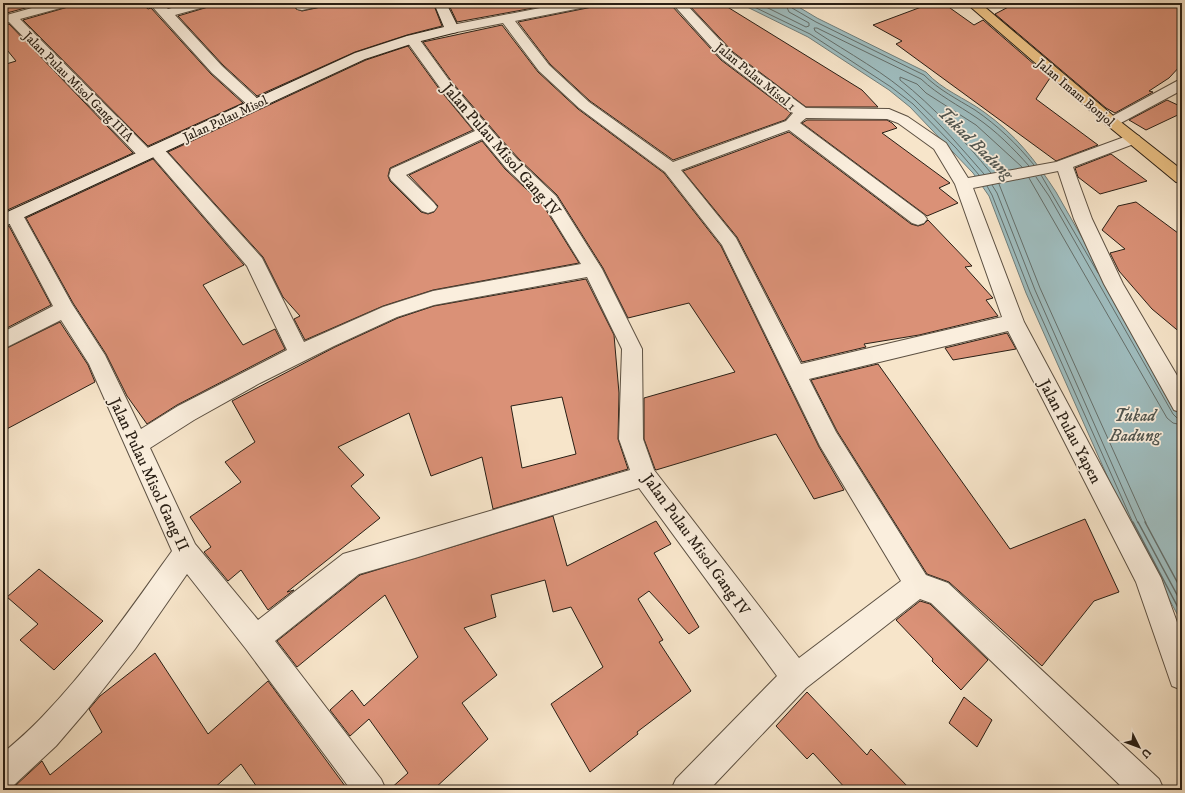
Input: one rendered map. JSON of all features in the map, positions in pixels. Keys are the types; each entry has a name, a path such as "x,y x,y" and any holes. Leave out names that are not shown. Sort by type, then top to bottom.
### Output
{"highway":[{"name":"Jalan Imam Bonjol","path":"972,3 1112,122 1182,178"}],"street":[{"path":"7,19 39,6 64,3"},
{"path":"155,3 167,13 214,66 255,104"},
{"path":"167,13 204,3"},
{"path":"302,6 317,3"},
{"path":"440,3 452,29 586,3"},
{"name":"Jalan Pulau Misol 1","path":"678,3 727,56 796,118 889,114 903,120 940,146 970,183"},
{"path":"506,18 544,68 579,100 670,168 730,242 828,439 915,580 911,589 796,678 687,790"},
{"name":"Jalan Pulau Misol Gang IIIA","path":"7,19 151,152 255,263 299,354"},
{"name":"Jalan Pulau Misol","path":"9,219 368,52 452,29"},
{"name":"Jalan Pulau Misol Gang IV","path":"412,39 446,86 512,164 550,200 593,269 632,349 631,439 644,476 796,678"},
{"path":"1112,122 1182,84"},
{"path":"670,168 796,118 918,220"},
{"path":"428,207 397,176 397,173 486,132"},
{"path":"970,183 1062,166 1133,139"},
{"path":"1062,166 1083,220 1114,284 1182,404"},
{"name":"Jalan Pulau Yapen","path":"970,183 1014,322 1148,578 1182,676"},
{"name":"Jalan Pulau Misol Gang II","path":"9,219 98,361 186,553 256,639 370,790"},
{"path":"137,444 186,413 299,354 390,312 433,298 593,269"},
{"path":"3,341 65,309"},
{"path":"796,376 806,371 1014,322"},
{"path":"256,639 352,564 644,476"},
{"path":"3,774 57,723 99,673 186,553"},
{"path":"914,584 939,592 1148,790"}],"water":[{"name":"Tukad Badung","path":"739,3 792,3 817,18 926,72 939,84 977,107 1006,129 1041,170 1056,192 1182,413 1182,623 1128,523 1026,293 989,196 973,173 910,107 889,90 808,37"}],"building":[{"path":"3,3 44,3 3,14"},
{"path":"71,3 141,3 148,9 151,8 211,74 243,103 148,146 23,20 68,7"},
{"path":"211,3 295,3 296,9 302,11 321,7 324,3 433,3 442,26 407,35 355,52 257,96 223,65 178,16 208,7"},
{"path":"448,3 555,3 555,4 457,22"},
{"path":"612,3 660,3 664,7 672,6 721,60 791,113 785,120 673,160 590,101 550,64 518,22"},
{"path":"687,3 721,3 862,90 878,107 806,107 733,52"},
{"path":"932,3 943,3 974,25 983,20 1050,78 1036,99 1098,145 1056,161 896,44 902,41 873,25"},
{"path":"1016,3 1182,3 1182,64 1169,78 1149,91 1153,92 1115,113 1106,108 995,14"},
{"path":"9,24 133,153 3,212 3,65 16,61 3,45 3,25"},
{"path":"502,25 538,72 578,109 664,173 721,246 819,447 844,490 814,499 776,434 656,470 655,469 644,439 644,398 735,372 689,303 628,318 603,268 557,195 519,159 500,138 452,82 423,42"},
{"path":"408,46 440,90 473,130 390,168 388,176 390,181 421,212 428,214 434,212 438,206 409,175 482,141 505,169 543,205 579,263 433,290 383,306 305,340 294,319 300,316 283,297 263,257 168,152 366,60"},
{"path":"1167,100 1182,107 1182,113 1146,130 1129,120"},
{"path":"807,120 887,120 897,128 882,133 950,183 939,188 958,203 927,216 802,123"},
{"path":"789,132 911,224 918,226 924,224 928,220 972,266 965,267 993,298 986,300 998,316 919,335 864,344 866,347 802,362 737,237 683,171"},
{"path":"1111,154 1147,181 1100,194 1078,177 1075,168"},
{"path":"153,159 244,265 203,285 243,345 275,329 285,349 177,405 147,424 127,396 106,354 73,303 26,218"},
{"path":"1136,202 1182,236 1182,334 1152,309 1119,271 1110,253 1125,249 1102,230 1118,206"},
{"path":"9,226 51,305 3,330 3,228"},
{"path":"586,279 614,335 619,393 618,439 628,469 493,509 482,457 431,476 409,413 338,447 364,475 351,486 380,518 287,592 294,590 268,610 241,570 228,581 204,552 211,547 190,517 241,482 225,462 255,442 232,401 335,347 398,318 434,306","holes":["562,397 576,454 522,468 511,406"]},
{"path":"60,322 88,365 95,382 3,431 3,350"},
{"path":"1007,333 1016,349 953,360 945,348"},
{"path":"878,364 1010,549 1085,519 1119,592 1094,601 1042,666 949,582 927,574 837,431 811,380"},
{"path":"553,516 567,566 656,521 671,544 654,553 699,627 689,634 649,591 638,599 663,640 659,642 691,691 637,732 638,734 590,772 551,704 603,667 571,607 553,612 545,580 491,595 496,617 464,628 497,675 462,703 488,739 433,790 389,790 408,773 369,719 350,736 330,710 352,690 364,706 418,657 385,595 297,667 277,641 360,575"},
{"path":"39,569 103,621 54,670 20,640 38,624 7,597"},
{"path":"920,601 930,604 988,660 961,690 932,661 933,659 896,620"},
{"path":"155,653 208,734 268,681 348,790 259,790 241,764 212,790 5,790 15,786 42,761 50,775 102,732 89,709 100,696"},
{"path":"807,692 867,755 871,749 911,790 847,790 813,753 807,759 776,726"},
{"path":"964,697 992,720 977,747 949,723"}]}
